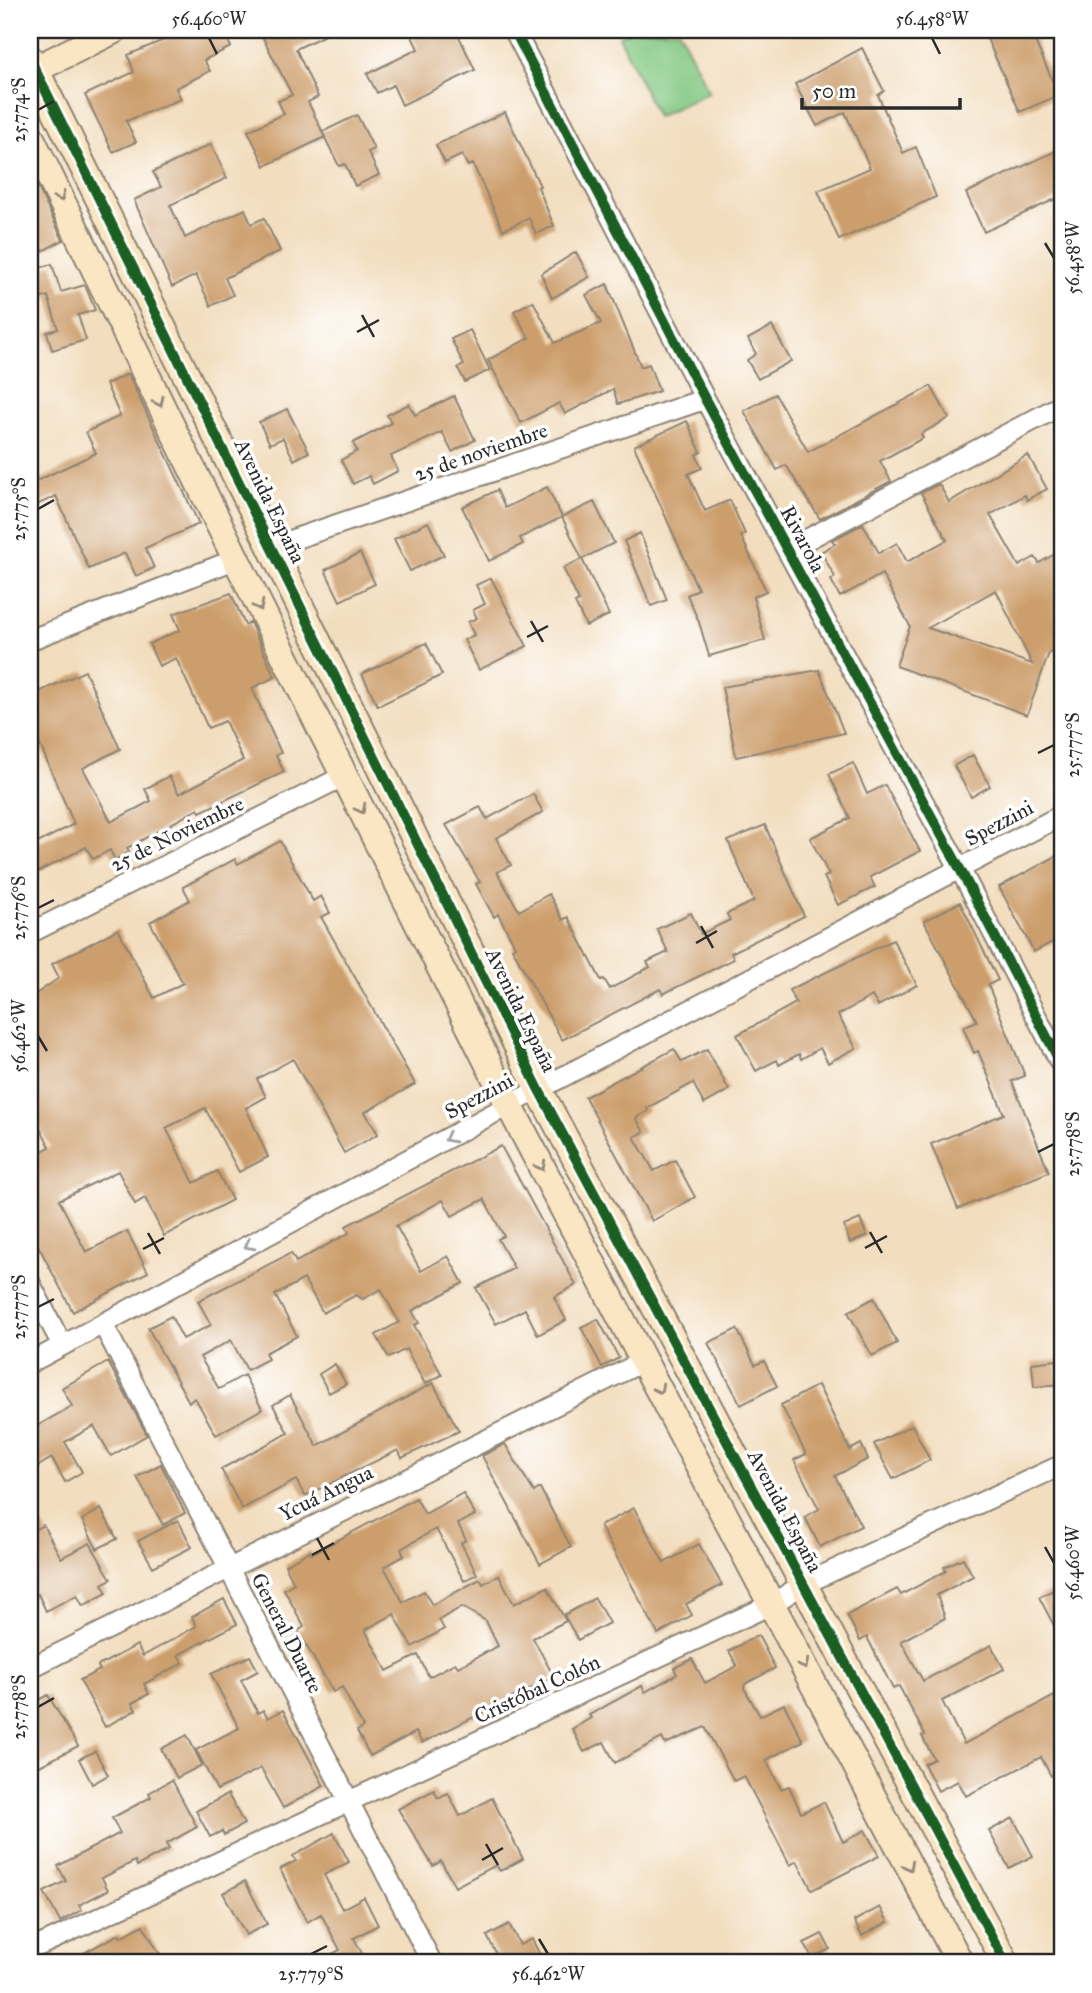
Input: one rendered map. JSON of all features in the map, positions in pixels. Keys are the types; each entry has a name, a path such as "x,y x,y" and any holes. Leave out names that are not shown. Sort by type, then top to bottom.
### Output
{"street":[{"path":"31,67 114,30"},
{"name":"Rivarola","path":"514,30 705,399 960,869 1062,1066"},
{"name":"Avenida España","path":"31,67 539,1090 1006,1963"},
{"path":"30,136 236,559 509,1105 960,1963"},
{"name":"25 de noviembre","path":"271,547 705,399"},
{"path":"787,550 1062,405"},
{"path":"30,640 236,559"},
{"name":"25 de Noviembre","path":"30,933 344,776"},
{"name":"Spezzini","path":"30,1363 509,1105 1062,815"},
{"path":"30,1283 62,1345"},
{"name":"General Duarte","path":"103,1324 432,1963"},
{"name":"Ycuá Angua","path":"30,1668 644,1361"},
{"name":"Cristóbal Colón","path":"30,1951 772,1604 802,1586 1062,1465"}],"green space":[{"path":"633,30 679,30 709,92 657,117 619,36"}],"building":[{"path":"170,30 223,30 231,47 204,60 210,71 176,88 181,99 126,121 136,142 113,152 85,95 134,72 128,55 173,36"},
{"path":"259,30 335,30 296,49 318,97 308,102 325,137 265,166 248,131 284,114 278,101 292,95"},
{"path":"409,30 456,30 475,70 402,105 393,85 377,93 367,74 418,49"},
{"path":"983,30 1030,30 1059,95 1020,112"},
{"path":"862,48 884,91 878,95 903,153 916,147 936,197 839,240 818,191 870,168 845,112 817,126 795,84"},
{"path":"505,112 540,186 538,187 554,226 536,234 529,218 503,230 473,164 468,166 462,155 445,163 436,145"},
{"path":"357,115 374,149 368,152 379,175 355,186 345,164 339,166 322,132"},
{"path":"211,144 227,178 170,205 185,238 245,209 251,224 264,218 280,251 225,278 233,295 211,306 196,275 172,287 134,200 161,187 153,172"},
{"path":"1062,148 1062,196 984,232 966,193"},
{"path":"30,171 63,240 41,252 30,231"},
{"path":"576,252 589,277 552,298 541,274"},
{"path":"52,264 61,292 85,285 95,310 78,315 86,340 52,350 47,332 58,329 48,296 30,302 30,271"},
{"path":"607,284 641,367 649,364 659,391 618,404 613,389 565,414 559,403 521,423 488,360 529,338 514,311 533,301 555,343 601,323 586,295"},
{"path":"772,326 791,361 758,379 747,360 756,354 748,339"},
{"path":"470,330 490,370 465,382 458,368 464,365 451,339"},
{"path":"128,374 199,524 145,548 154,568 136,576 125,553 89,569 56,496 30,508 30,484 96,453 86,432 120,416 106,384"},
{"path":"931,386 949,418 921,434 923,438 880,461 891,481 820,519 786,465 777,470 744,411 775,394 808,452"},
{"path":"454,396 475,440 452,452 442,432 391,456 398,471 373,484 369,476 353,484 341,460 357,451 353,443 391,423 387,415 409,404 415,415"},
{"path":"287,409 309,452 294,460 283,438 270,444 259,422"},
{"path":"687,421 701,452 696,455 702,468 688,474 705,511 730,500 745,534 741,536 766,591 753,597 765,640 709,656 699,622 687,595 698,589 634,446"},
{"path":"1028,455 1047,489 1027,500 1025,495 990,515 1019,566 1035,557 1039,563 1062,550 1062,647 1049,653 1027,715 896,666 910,626 882,574 840,597 831,580 835,577 821,552 835,544 832,540 863,524 879,553 897,543 907,562 947,540 921,493 939,484 949,502","holes":["996,590 1032,664 928,628"]},
{"path":"547,487 562,517 520,538 523,544 489,561 462,507 497,490 505,508"},
{"path":"594,502 614,543 582,559 562,517"},
{"path":"428,522 444,555 410,571 394,539"},
{"path":"640,533 667,600 651,606 624,541"},
{"path":"360,553 375,584 340,601 325,570"},
{"path":"582,559 609,615 586,626 575,603 579,601 563,568"},
{"path":"491,578 527,646 479,670 464,640 474,635 468,622 477,618 473,610 485,604 476,585"},
{"path":"231,593 245,625 250,622 275,677 252,688 281,753 276,755 284,772 200,812 198,809 127,848 129,852 115,860 110,850 93,859 86,847 30,876 30,847 74,824 30,722 30,696 85,671 120,749 83,768 111,822 151,801 145,789 169,776 179,794 243,760 225,721 208,728 176,658 159,666 149,644 180,630 173,614"},
{"path":"426,643 442,675 378,706 362,674"},
{"path":"819,670 844,733 736,757 722,687"},
{"path":"973,755 990,786 971,797 954,766"},
{"path":"853,763 867,794 885,785 920,851 870,877 875,887 838,905 824,877 829,875 810,838 850,818 829,774"},
{"path":"533,794 543,812 496,838 511,865 497,872 519,911 549,894 563,920 568,917 601,980 604,979 610,989 650,967 647,962 668,952 657,929 691,913 701,934 730,920 727,914 754,901 728,841 765,825 804,916 731,953 734,959 663,994 660,989 562,1040 512,948 515,946 498,914 494,917 476,884 480,882 446,825 480,807 487,819"},
{"path":"280,841 313,901 321,896 330,913 321,917 415,1084 365,1112 378,1134 344,1153 293,1059 257,1079 266,1097 246,1108 268,1157 239,1172 205,1108 166,1128 194,1183 217,1171 232,1200 164,1236 145,1198 135,1204 118,1171 59,1200 86,1252 127,1231 148,1272 73,1312 30,1230 30,1157 50,1147 30,1108 30,998 59,978 52,964 118,929 154,998 183,983 150,922 190,900 183,887 235,859 238,864"},
{"path":"1062,853 1062,937 1034,952 999,887"},
{"path":"960,902 998,980 988,985 1025,1076 1012,1081 1049,1172 958,1209 931,1144 1004,1114 978,1051 974,1053 963,1027 977,1021 924,921"},
{"path":"893,940 917,985 878,1006 872,996 838,1015 856,1048 828,1063 820,1048 801,1059 799,1054 779,1065 777,1060 756,1071 737,1035 796,1003 789,990"},
{"path":"674,1049 682,1062 707,1049 729,1090 704,1104 693,1083 647,1108 648,1111 636,1118 644,1132 634,1137 654,1171 675,1160 695,1197 652,1221 585,1097"},
{"path":"501,1146 576,1285 554,1297 566,1320 538,1335 525,1309 496,1324 476,1288 514,1268 498,1239 504,1236 484,1199 452,1216 443,1200 396,1226 421,1271 448,1256 463,1283 412,1311 419,1323 414,1325 442,1375 425,1384 406,1349 389,1358 376,1335 399,1322 381,1289 363,1299 356,1295 323,1313 304,1279 275,1295 297,1336 265,1353 268,1359 247,1370 231,1340 200,1357 219,1389 244,1375 262,1409 216,1435 195,1398 189,1402 148,1328 171,1316 183,1339 211,1325 198,1301 291,1253 296,1262 349,1233 346,1226"},
{"path":"860,1219 867,1236 850,1243 844,1226"},
{"path":"874,1298 897,1343 872,1356 848,1312"},
{"path":"598,1319 619,1358 602,1367 581,1327"},
{"path":"737,1329 755,1365 764,1361 777,1386 741,1405 708,1343"},
{"path":"1057,1360 1060,1384 1034,1387 1032,1363"},
{"path":"108,1362 147,1435 111,1456 94,1426 65,1442 82,1472 65,1482 52,1458 30,1471 30,1430 72,1406 62,1388"},
{"path":"335,1364 346,1384 329,1393 319,1374"},
{"path":"433,1383 459,1431 402,1458 398,1450 305,1496 296,1480 242,1509 221,1469 288,1433 273,1405 290,1395 317,1446"},
{"path":"818,1385 850,1450 861,1444 868,1459 835,1476 861,1526 820,1547 805,1517 819,1509 794,1460 806,1454 781,1405"},
{"path":"912,1425 930,1460 893,1479 874,1444"},
{"path":"505,1444 534,1492 540,1488 571,1547 540,1564 482,1456"},
{"path":"161,1464 185,1513 163,1525 137,1477"},
{"path":"463,1493 475,1515 458,1524 466,1540 461,1543 477,1574 464,1581 436,1529 401,1549 404,1556 384,1567 403,1602 424,1591 432,1605 480,1579 483,1584 499,1575 514,1604 547,1587 566,1621 533,1638 554,1677 422,1743 416,1732 370,1756 357,1731 363,1727 342,1687 333,1692 298,1631 304,1627 284,1589 294,1583 285,1565 310,1551 312,1554 416,1498 425,1514","holes":["462,1607 486,1621 498,1646 458,1667 455,1663 429,1677 418,1655 387,1671 365,1630 394,1614 412,1647 444,1629 439,1620"]},
{"path":"634,1508 664,1563 699,1544 722,1585 686,1604 692,1615 658,1634 600,1526"},
{"path":"101,1509 117,1539 97,1549 82,1520"},
{"path":"178,1520 192,1547 153,1567 138,1541"},
{"path":"43,1525 61,1558 90,1543 111,1579 102,1584 107,1593 83,1606 77,1595 46,1611 38,1594 30,1599 30,1532"},
{"path":"963,1558 973,1576 937,1595 945,1618 901,1641 923,1681 991,1645 1004,1669 942,1701 964,1744 1062,1692 1062,1770 1051,1776 1041,1757 966,1796 958,1781 938,1791 924,1764 934,1759 922,1736 925,1735 899,1686 893,1689 867,1637 860,1641 847,1615 897,1589 901,1595 946,1571 944,1567"},
{"path":"1057,1588 1062,1599 1062,1641 1039,1597"},
{"path":"595,1598 609,1623 578,1640 564,1615"},
{"path":"224,1599 237,1624 178,1655 183,1663 144,1684 149,1694 132,1703 136,1710 105,1727 80,1680 100,1670 98,1666 137,1645 143,1656 179,1636 196,1626 192,1617"},
{"path":"758,1635 775,1668 745,1684 744,1688 760,1716 784,1704 803,1741 766,1760 781,1789 789,1786 801,1813 824,1802 843,1842 865,1830 879,1856 812,1890 797,1861 790,1865 744,1776 734,1781 705,1727 665,1744 662,1738 615,1763 604,1742 584,1752 572,1729 591,1718 589,1715 642,1686 645,1692 677,1674 674,1668 692,1659 705,1683 737,1666 729,1651"},
{"path":"250,1656 258,1671 241,1680 258,1713 263,1710 268,1718 283,1710 324,1786 283,1808 261,1768 217,1790 196,1750 239,1728 211,1674"},
{"path":"48,1695 78,1746 30,1771 30,1705"},
{"path":"187,1735 202,1765 177,1778 161,1749"},
{"path":"95,1751 108,1775 92,1784 79,1759"},
{"path":"172,1780 197,1827 166,1844 169,1849 137,1866 135,1861 102,1878 108,1890 79,1905 82,1910 60,1922 44,1892 66,1881 58,1866 120,1833 112,1818 151,1797 149,1793"},
{"path":"434,1790 438,1798 448,1793 460,1816 492,1798 523,1859 500,1871 496,1865 455,1887 441,1861 433,1866 398,1809"},
{"path":"228,1794 244,1824 224,1835 222,1831 210,1837 196,1811"},
{"path":"1013,1818 1033,1856 1009,1868 989,1831"},
{"path":"334,1833 349,1862 324,1875 342,1909 364,1897 378,1925 354,1938 367,1963 315,1963 340,1950 321,1914 307,1922 280,1869 296,1861 293,1856"},
{"path":"245,1881 267,1924 246,1935 223,1893"},
{"path":"880,1907 888,1922 862,1936 854,1921"},
{"path":"509,1924 520,1945 532,1939 544,1963 486,1963 498,1957 487,1936"},
{"path":"143,1925 165,1963 65,1963 119,1934 121,1937"},
{"path":"822,1934 830,1949 812,1958 804,1943"}],"cycle path":[{"path":"514,30 705,399 960,869 1062,1066"},
{"path":"30,59 539,1090 1006,1963"}]}
